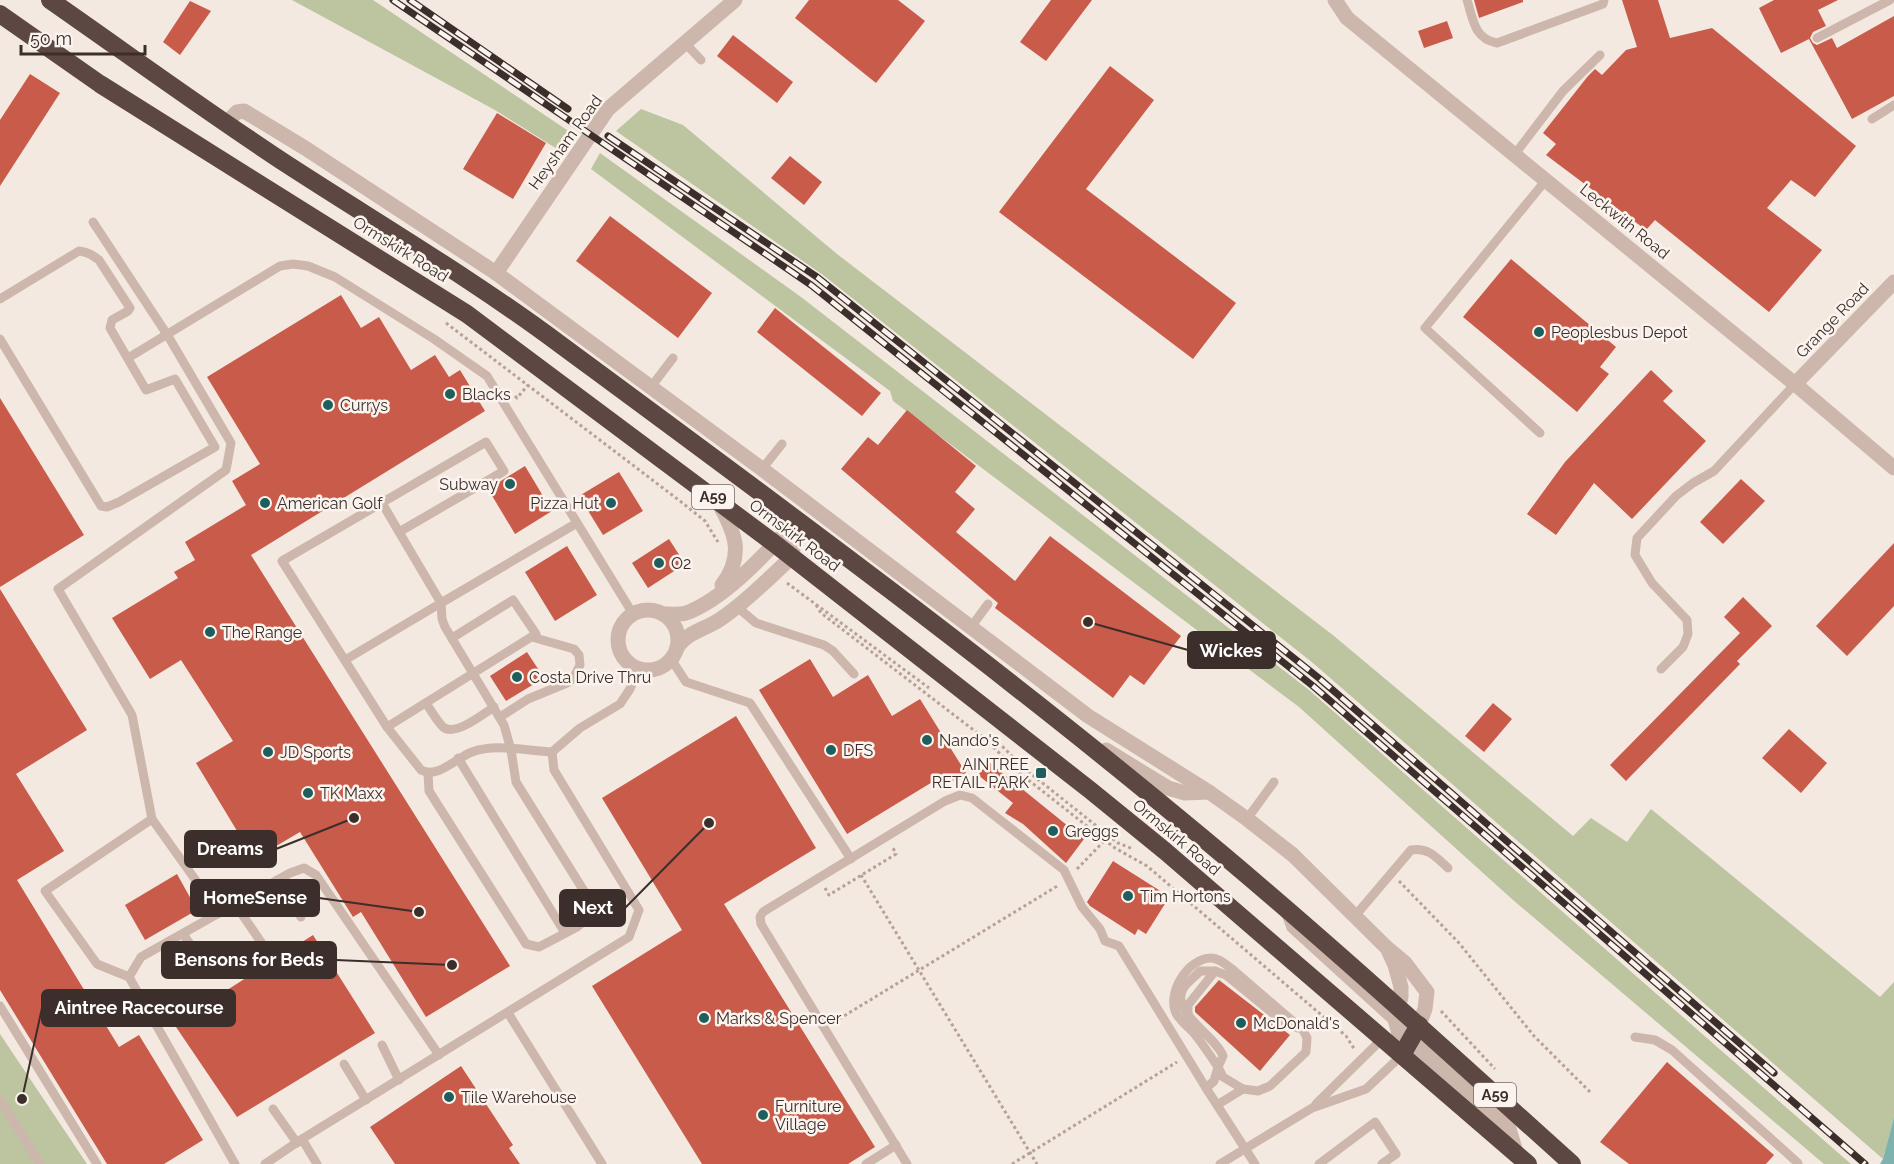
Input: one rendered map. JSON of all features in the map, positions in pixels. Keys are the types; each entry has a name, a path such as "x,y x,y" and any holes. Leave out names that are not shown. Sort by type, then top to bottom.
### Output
{"highway":[{"name":"Ormskirk Road","path":"50,0 226,123 483,291 558,343 959,642 1183,821 1284,908 1395,1014 1410,1040 1522,1160"},
{"name":"Ormskirk Road","path":"0,14 100,84 467,314 775,544 1090,790 1383,1038 1410,1040 1572,1164"},
{"path":"1383,1038 1395,1014"}],"street":[{"name":"Heysham Road","path":"496,273 608,109 735,0"},
{"name":"Leckwith Road","path":"1335,0 1347,18 1795,384 1894,468"},
{"path":"226,123 237,112 244,111 305,148 496,273 762,469 1088,716 1209,792 1247,819 1293,855 1405,963 1427,992 1425,1010 1410,1040"},
{"name":"Grange Road","path":"1795,384 1894,282"},
{"path":"704,605 733,568 736,545 729,521 717,500"},
{"path":"796,521 792,557 736,606 708,627 682,640 665,665 656,669 638,669 623,657 619,648 620,629 633,614 648,610 663,614 683,614 704,605 759,560 796,521"},
{"path":"663,614 676,629 678,639 674,654"},
{"path":"1043,709 1168,788 1185,793 1209,792"},
{"path":"1386,947 1395,965 1401,987 1401,997 1395,1014"}],"lane":[{"path":"1467,0 1479,35 1487,41 1497,43 1603,4 1604,0"},
{"path":"1817,38 1890,0"},
{"path":"686,44 701,60"},
{"path":"1515,154 1563,91 1600,55"},
{"path":"1872,119 1894,105"},
{"path":"1540,433 1425,328 1546,180"},
{"path":"93,222 168,336 231,443 226,470 58,589 132,715 152,819 219,913"},
{"path":"0,298 79,252 88,252 99,260 130,308 129,311 112,320 110,325 146,390 175,379 215,447 107,507 101,506 0,339"},
{"path":"128,358 168,336 280,266 293,264 321,270 352,286 488,376 633,614"},
{"path":"651,387 673,358"},
{"path":"1661,669 1683,647 1688,634 1687,620 1652,583 1640,564 1635,555 1637,538 1676,496 1714,471 1795,384"},
{"path":"399,532 504,471 486,442 282,561 387,727 415,764 428,773 436,772 458,758 477,750 491,748 552,752 580,728 620,704 630,689 638,669"},
{"path":"762,469 782,444"},
{"path":"382,503 441,603 442,619 452,638 500,717 511,750 516,782 592,904 588,918 578,927 539,947 526,944 429,791 428,773"},
{"path":"345,660 577,523"},
{"path":"387,727 536,634 513,600 452,638"},
{"path":"971,627 988,604"},
{"path":"736,606 756,623 824,645 833,651 854,674"},
{"path":"500,717 528,699 567,683 573,679 580,665 579,655 574,649 532,637"},
{"path":"674,654 686,682 750,703 851,859"},
{"path":"426,703 444,728 450,730 461,728 494,707"},
{"path":"265,1164 629,937 639,910 554,770 552,752"},
{"path":"458,758 565,933"},
{"path":"1247,819 1274,782"},
{"path":"907,1164 761,924 760,917 763,912 945,801 955,796 965,795 972,798 1067,874 1082,907 1100,929 1105,941 1119,946 1216,1106 1255,1164"},
{"path":"152,819 45,891 97,964 129,977 235,1164"},
{"path":"1355,916 1411,850 1431,852 1448,868"},
{"path":"129,977 141,957 277,880 304,868 316,875 439,1055"},
{"path":"277,880 301,917"},
{"path":"235,904 261,942"},
{"path":"183,934 210,972"},
{"path":"1209,958 1220,960 1303,1030 1307,1038 1306,1052 1298,1062 1270,1086 1258,1091 1243,1089 1222,1077 1218,1067 1177,1014 1174,1003 1177,983 1200,961 1209,958"},
{"path":"1206,1088 1214,1081 1223,1056 1220,1047 1188,1016 1188,1005 1215,970 1226,975 1286,1024 1303,1030"},
{"path":"0,1006 97,1164"},
{"path":"508,1013 602,1164"},
{"path":"1220,1164 1312,1108 1365,1089 1410,1040 1395,1014"},
{"path":"1635,1037 1655,1040 1672,1050 1798,1162 1797,1164"},
{"path":"1312,1108 1383,1038"},
{"path":"382,1045 399,1080"},
{"path":"344,1064 366,1100"},
{"path":"1216,1106 1243,1089"},
{"path":"0,1100 40,1164"},
{"path":"273,1109 317,1164"},
{"path":"1319,1164 1375,1122 1396,1154 1382,1164"},
{"path":"866,1164 896,1145"}],"path":[{"path":"450,326 705,521 720,545 736,545"},
{"path":"501,398 512,392 517,398 528,386"},
{"path":"934,692 815,604 820,613 984,738 1022,775 1105,840 1147,866 1165,881 1346,1036 1362,1060"},
{"path":"996,740 1025,769 1109,836 1118,843 1136,850"},
{"path":"824,1028 919,970 1067,874 1109,836"},
{"path":"1391,873 1459,944 1534,1036 1592,1094"},
{"path":"861,875 1037,1164"},
{"path":"1427,992 1439,1009 1499,1074"},
{"path":"1012,1164 1186,1056"}],"green space":[{"path":"292,0 373,0 573,134 562,152 495,110"},
{"path":"641,109 683,125 837,254 1334,636 1573,836 1591,818 1627,842 1651,809 1880,997 1894,982 1894,1117 1883,1159 1313,663 823,275 616,131"},
{"path":"600,153 801,297 1309,690 1851,1164 1824,1164 1513,900 1299,707 893,401 890,391 591,169"},
{"path":"0,1034 87,1164 0,1164"}],"water":[{"path":"1894,1117 1894,1164 1880,1164 1883,1159"}],"building":[{"path":"809,0 898,0 925,21 876,83 795,18"},
{"path":"1051,0 1092,0 1046,61 1020,42"},
{"path":"1474,0 1523,0 1523,2 1479,18"},
{"path":"1622,0 1658,0 1670,38 1712,28 1856,146 1815,197 1791,180 1767,208 1822,250 1769,312 1655,220 1646,230 1546,155 1556,144 1543,133 1588,76 1595,69 1602,75 1626,50 1637,47"},
{"path":"1774,0 1838,0 1818,10 1826,26 1813,32 1810,38 1817,45 1832,38 1837,48 1894,16 1894,96 1852,119 1809,39 1781,53 1759,8"},
{"path":"190,1 211,11 180,55 163,42"},
{"path":"1447,21 1453,38 1424,48 1418,31"},
{"path":"733,35 793,82 777,103 717,56"},
{"path":"1110,66 1154,100 1086,189 1236,303 1193,359 999,212"},
{"path":"30,74 60,93 0,186 0,120"},
{"path":"497,113 546,143 513,199 463,169"},
{"path":"790,156 822,182 804,205 771,178"},
{"path":"610,216 712,293 678,338 576,261"},
{"name":"Peoplesbus Depot","path":"1511,259 1616,347 1600,367 1609,374 1577,412 1463,317"},
{"path":"341,295 361,328 379,317 411,370 435,355 449,377 460,370 485,411 251,555 510,966 426,1017 361,912 353,917 300,832 254,859 196,763 233,741 181,660 150,679 112,618 178,578 174,572 195,560 185,542 246,505 232,481 260,464 207,377"},
{"path":"775,308 881,393 862,416 757,332"},
{"path":"1651,370 1673,391 1663,401 1706,441 1632,519 1594,483 1556,535 1527,514 1565,462"},
{"path":"0,398 84,535 0,587"},
{"path":"907,410 976,466 955,492 975,509 956,532 1015,581 1050,536 1181,636 1144,685 1130,675 1113,698 995,608 998,603 841,469 868,437 878,445"},
{"path":"525,466 552,511 515,534 488,489"},
{"name":"Pizza Hut","path":"619,472 643,511 603,535 579,496"},
{"path":"1741,479 1765,501 1723,544 1700,522"},
{"name":"O2","path":"669,539 685,564 648,588 632,563"},
{"path":"1894,543 1894,606 1847,656 1816,626"},
{"path":"567,546 597,595 555,621 525,572"},
{"path":"0,589 87,730 16,774 64,851 17,880 119,1047 139,1035 203,1140 164,1164 107,1164 0,990"},
{"path":"1743,597 1772,626 1737,661 1740,664 1626,781 1610,765 1740,633 1724,617"},
{"name":"Costa Drive Thru","path":"527,652 544,678 506,701 490,676"},
{"path":"810,659 833,697 868,675 892,716 920,699 966,773 939,789 934,781 847,834 759,690"},
{"path":"1493,703 1512,719 1484,752 1465,736"},
{"path":"736,716 816,848 724,904 875,1147 848,1164 702,1164 592,986 682,930 602,798"},
{"path":"1789,729 1827,763 1801,793 1762,758"},
{"name":"Greggs","path":"989,762 1084,839 1066,863 1023,824 1005,813 1013,803 978,775"},
{"name":"Tim Hortons","path":"1113,861 1162,892 1161,894 1168,899 1146,934 1138,929 1135,935 1087,902"},
{"path":"177,874 197,910 145,940 125,905"},
{"path":"313,935 375,1033 237,1117 174,1024"},
{"name":"McDonald's","path":"1219,980 1290,1035 1260,1071 1195,1012 1195,1007"},
{"path":"1667,1062 1774,1155 1766,1164 1629,1164 1600,1142"},
{"name":"Tile Warehouse","path":"461,1066 513,1145 509,1148 520,1164 395,1164 370,1127"}],"railway":[{"path":"393,0 811,285 1313,686 1865,1164"},
{"path":"410,0 568,109"},
{"path":"608,136 817,277 1320,679 1774,1073"}],"place":[{"name":"Peoplesbus Depot","path":"1539,332"},
{"name":"Blacks","path":"450,394"},
{"name":"Currys","path":"328,405"},
{"name":"Subway","path":"510,484"},
{"name":"American Golf","path":"265,503"},
{"name":"Pizza Hut","path":"611,503"},
{"name":"O2","path":"659,563"},
{"name":"Wickes","path":"1088,622"},
{"name":"The Range","path":"210,632"},
{"name":"Costa Drive Thru","path":"517,677"},
{"name":"Nando's","path":"927,740"},
{"name":"DFS","path":"831,750"},
{"name":"JD Sports","path":"268,752"},
{"name":"AINTREE RETAIL PARK","path":"1041,773"},
{"name":"TK Maxx","path":"308,793"},
{"name":"Dreams","path":"354,818"},
{"name":"Next","path":"709,823"},
{"name":"Greggs","path":"1053,831"},
{"name":"Tim Hortons","path":"1128,896"},
{"name":"HomeSense","path":"419,912"},
{"name":"Bensons for Beds","path":"452,965"},
{"name":"Marks & Spencer","path":"704,1018"},
{"name":"McDonald's","path":"1241,1023"},
{"name":"Tile Warehouse","path":"449,1097"},
{"name":"Aintree Racecourse","path":"22,1099"},
{"name":"Furniture Village","path":"763,1115"}]}
